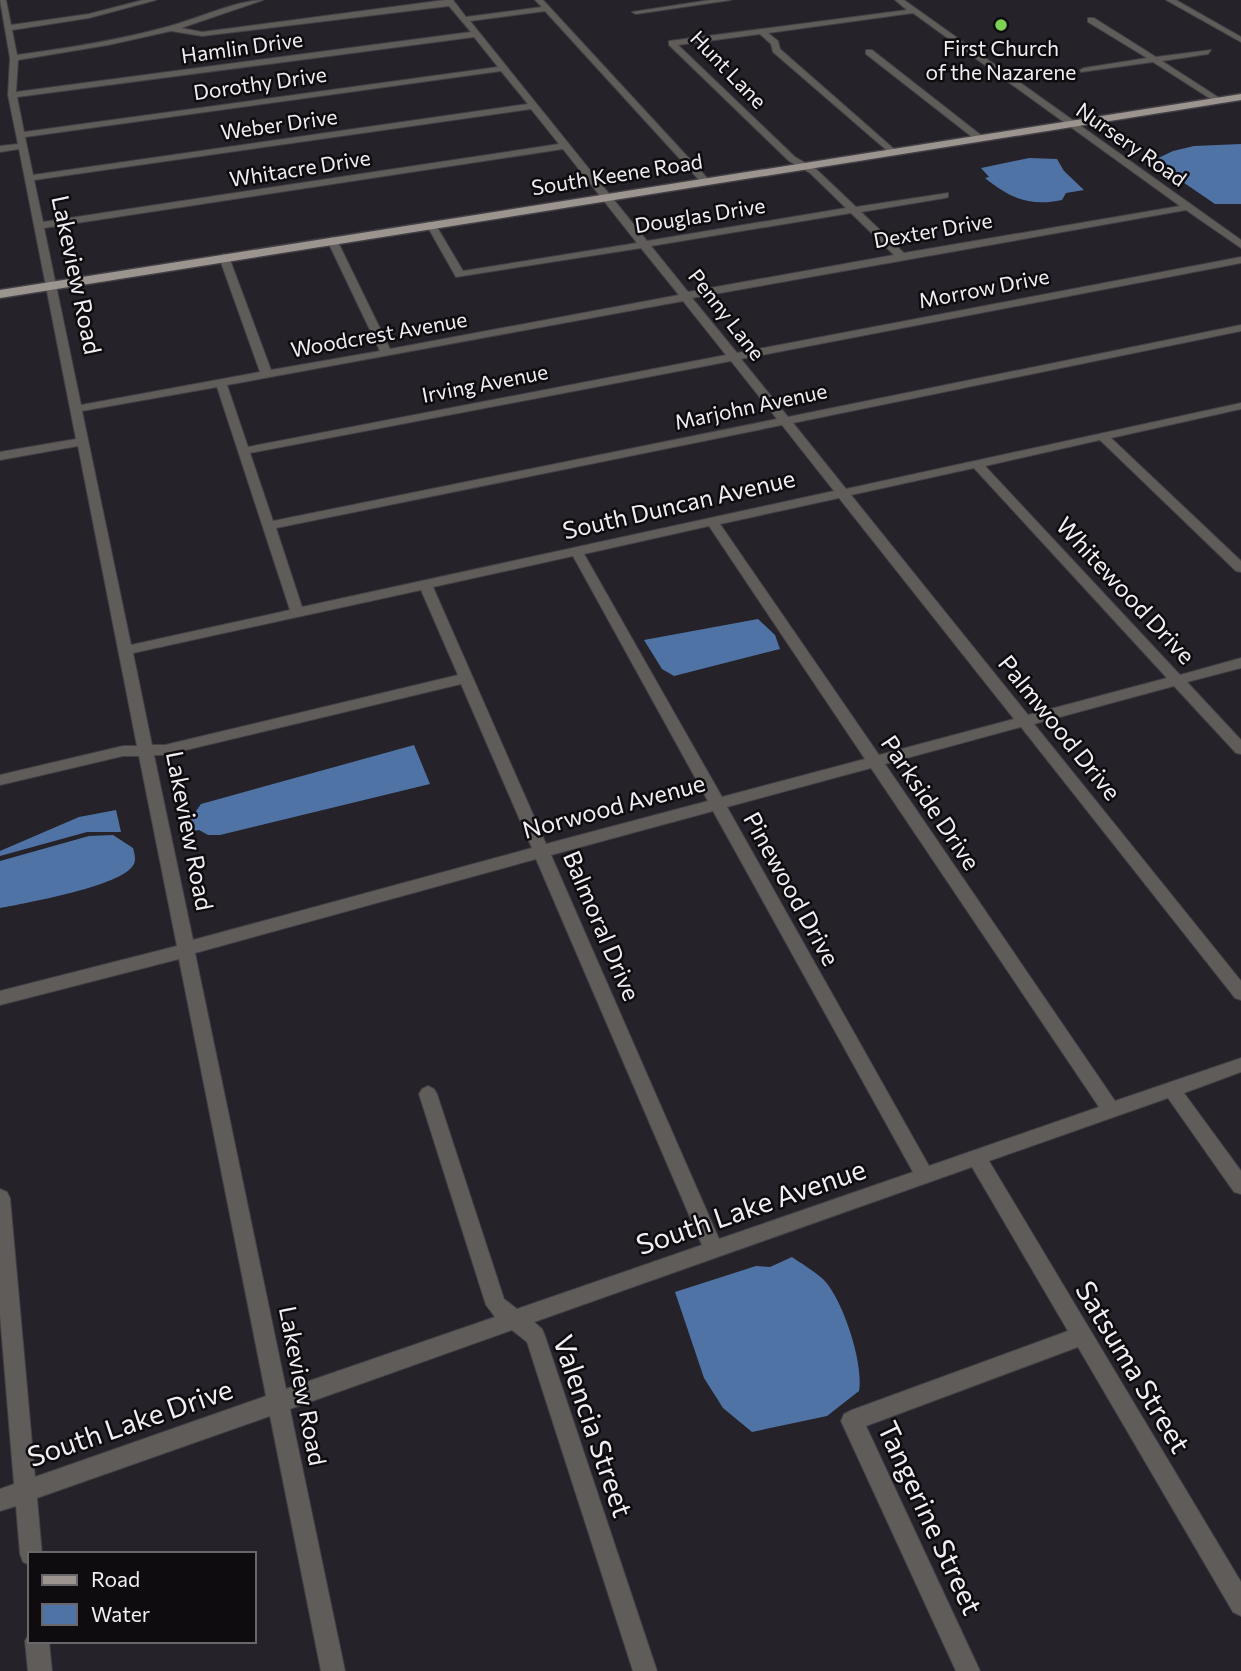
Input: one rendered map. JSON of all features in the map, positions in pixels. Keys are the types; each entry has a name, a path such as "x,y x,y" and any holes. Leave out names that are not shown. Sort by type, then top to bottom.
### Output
{"main road":[{"name":"South Keene Road","path":"0,294 704,180 1241,97"}],"street":[{"name":"Lakeview Road","path":"2,0 14,58 12,96 333,1671"},
{"path":"8,28 89,16 152,0"},
{"path":"14,58 102,45 172,29 206,20 258,0"},
{"path":"538,0 704,180"},
{"path":"636,12 727,0"},
{"name":"Nursery Road","path":"900,0 1241,245"},
{"path":"1170,0 1241,40"},
{"path":"172,29 190,34 214,33 451,1"},
{"name":"Penny Lane","path":"451,1 842,492"},
{"path":"465,19 547,9"},
{"name":"Hunt Lane","path":"901,257 813,171 792,159 672,43 914,11"},
{"path":"206,20 214,33"},
{"path":"1091,20 1220,100"},
{"path":"761,30 775,43 776,50 891,151"},
{"name":"Hamlin Drive","path":"12,96 477,34"},
{"path":"869,51 979,138"},
{"path":"1084,70 1208,52"},
{"name":"Dorothy Drive","path":"0,149 21,140 505,68"},
{"name":"Weber Drive","path":"29,178 534,106"},
{"name":"Whitacre Drive","path":"39,226 566,146"},
{"name":"Douglas Drive","path":"431,224 460,275 945,195"},
{"name":"Dexter Drive","path":"687,296 697,292 1188,207"},
{"path":"1227,235 1241,233"},
{"path":"332,240 387,353"},
{"path":"224,257 267,374"},
{"name":"Morrow Drive","path":"733,356 1241,260"},
{"name":"Woodcrest Avenue","path":"77,409 687,296"},
{"name":"Marjohn Avenue","path":"269,526 1241,328"},
{"path":"1227,331 1241,342"},
{"name":"Irving Avenue","path":"244,451 733,356"},
{"path":"221,383 297,612"},
{"name":"South Duncan Avenue","path":"127,650 1241,406"},
{"path":"1102,436 1241,568"},
{"path":"0,456 82,441"},
{"name":"Whitewood Drive","path":"976,463 1241,749"},
{"name":"Palmwood Drive","path":"842,492 1241,993"},
{"name":"Parkside Drive","path":"712,521 1111,1110"},
{"name":"Pinewood Drive","path":"576,551 925,1176"},
{"name":"Balmoral Drive","path":"425,584 714,1249"},
{"name":"Norwood Avenue","path":"0,998 164,957 717,803 1241,663"},
{"path":"0,780 123,751 165,750 466,678"},
{"name":"South Lake Avenue","path":"279,1401 1241,1065"},
{"path":"1171,1090 1241,1186"},
{"name":"Valencia Street","path":"428,1094 496,1305 535,1336 645,1671"},
{"name":"Satsuma Street","path":"977,1158 1241,1604"},
{"path":"0,1198 31,1552"},
{"name":"Tangerine Street","path":"968,1671 852,1421 1082,1336"},
{"name":"South Lake Drive","path":"0,1500 279,1401"},
{"path":"37,1643 40,1671"}],"water":[{"path":"1241,144 1241,204 1215,204 1152,161 1173,151 1194,146"},
{"path":"1029,158 1057,159 1064,171 1084,190 1066,193 1062,200 1030,201 1012,196 994,185 985,178 989,177 981,168"},
{"path":"758,619 775,635 780,649 674,676 662,669 644,640"},
{"path":"414,745 430,784 220,835 208,835 199,830 189,832 187,824 201,804"},
{"path":"116,810 121,832 87,832 0,856 0,851 79,817"},
{"path":"113,835 133,848 133,866 122,875 89,888 0,908 0,861 89,836"},
{"path":"792,1257 823,1279 838,1301 855,1349 860,1379 859,1391 827,1416 752,1432 723,1408 704,1378 675,1292 756,1266 770,1267"}],"place":[{"name":"First Church of the Nazarene","path":"1001,25"}]}
